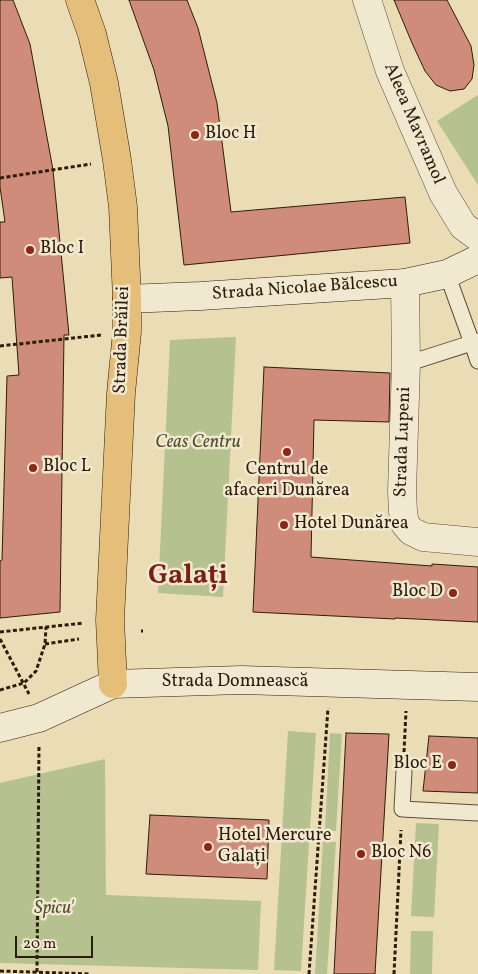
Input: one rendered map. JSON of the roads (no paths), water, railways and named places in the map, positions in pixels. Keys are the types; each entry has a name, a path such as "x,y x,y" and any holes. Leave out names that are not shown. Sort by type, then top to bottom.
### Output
{"main road":[{"name":"Strada Brăilei","path":"80,0 92,34 104,83 123,207 127,332 121,393 110,620 113,684"},
{"name":"Aleea Mavramol","path":"367,0 390,71 443,193 463,226 478,237"},
{"name":"Strada Nicolae Bălcescu","path":"127,299 405,283 447,274 478,260"},
{"name":"Strada Lupeni","path":"405,283 406,364 402,491 403,512 406,524 411,531 423,537 478,542"},
{"name":"Strada Domnească","path":"0,728 40,718 113,684 242,680 478,686"}],"lane":[{"path":"447,274 475,342 478,361"},
{"path":"406,364 475,342"},
{"path":"404,771 402,809 478,813"}],"place":[{"name":"Bloc H","path":"195,135"},
{"name":"Bloc I","path":"30,250"},
{"name":"Centrul de afaceri Dunărea","path":"287,452"},
{"name":"Bloc L","path":"33,468"},
{"name":"Hotel Dunărea","path":"284,525"},
{"name":"Bloc D","path":"453,593"},
{"name":"Bloc E","path":"452,765"},
{"name":"Hotel Mercure Galați","path":"208,847"},
{"name":"Bloc N6","path":"361,854"}],"district":[{"name":"Galați","path":"188,578"}],"park label":[{"name":"Ceas Centru","path":"198,444"},
{"name":"Spicu'","path":"54,910"}]}
